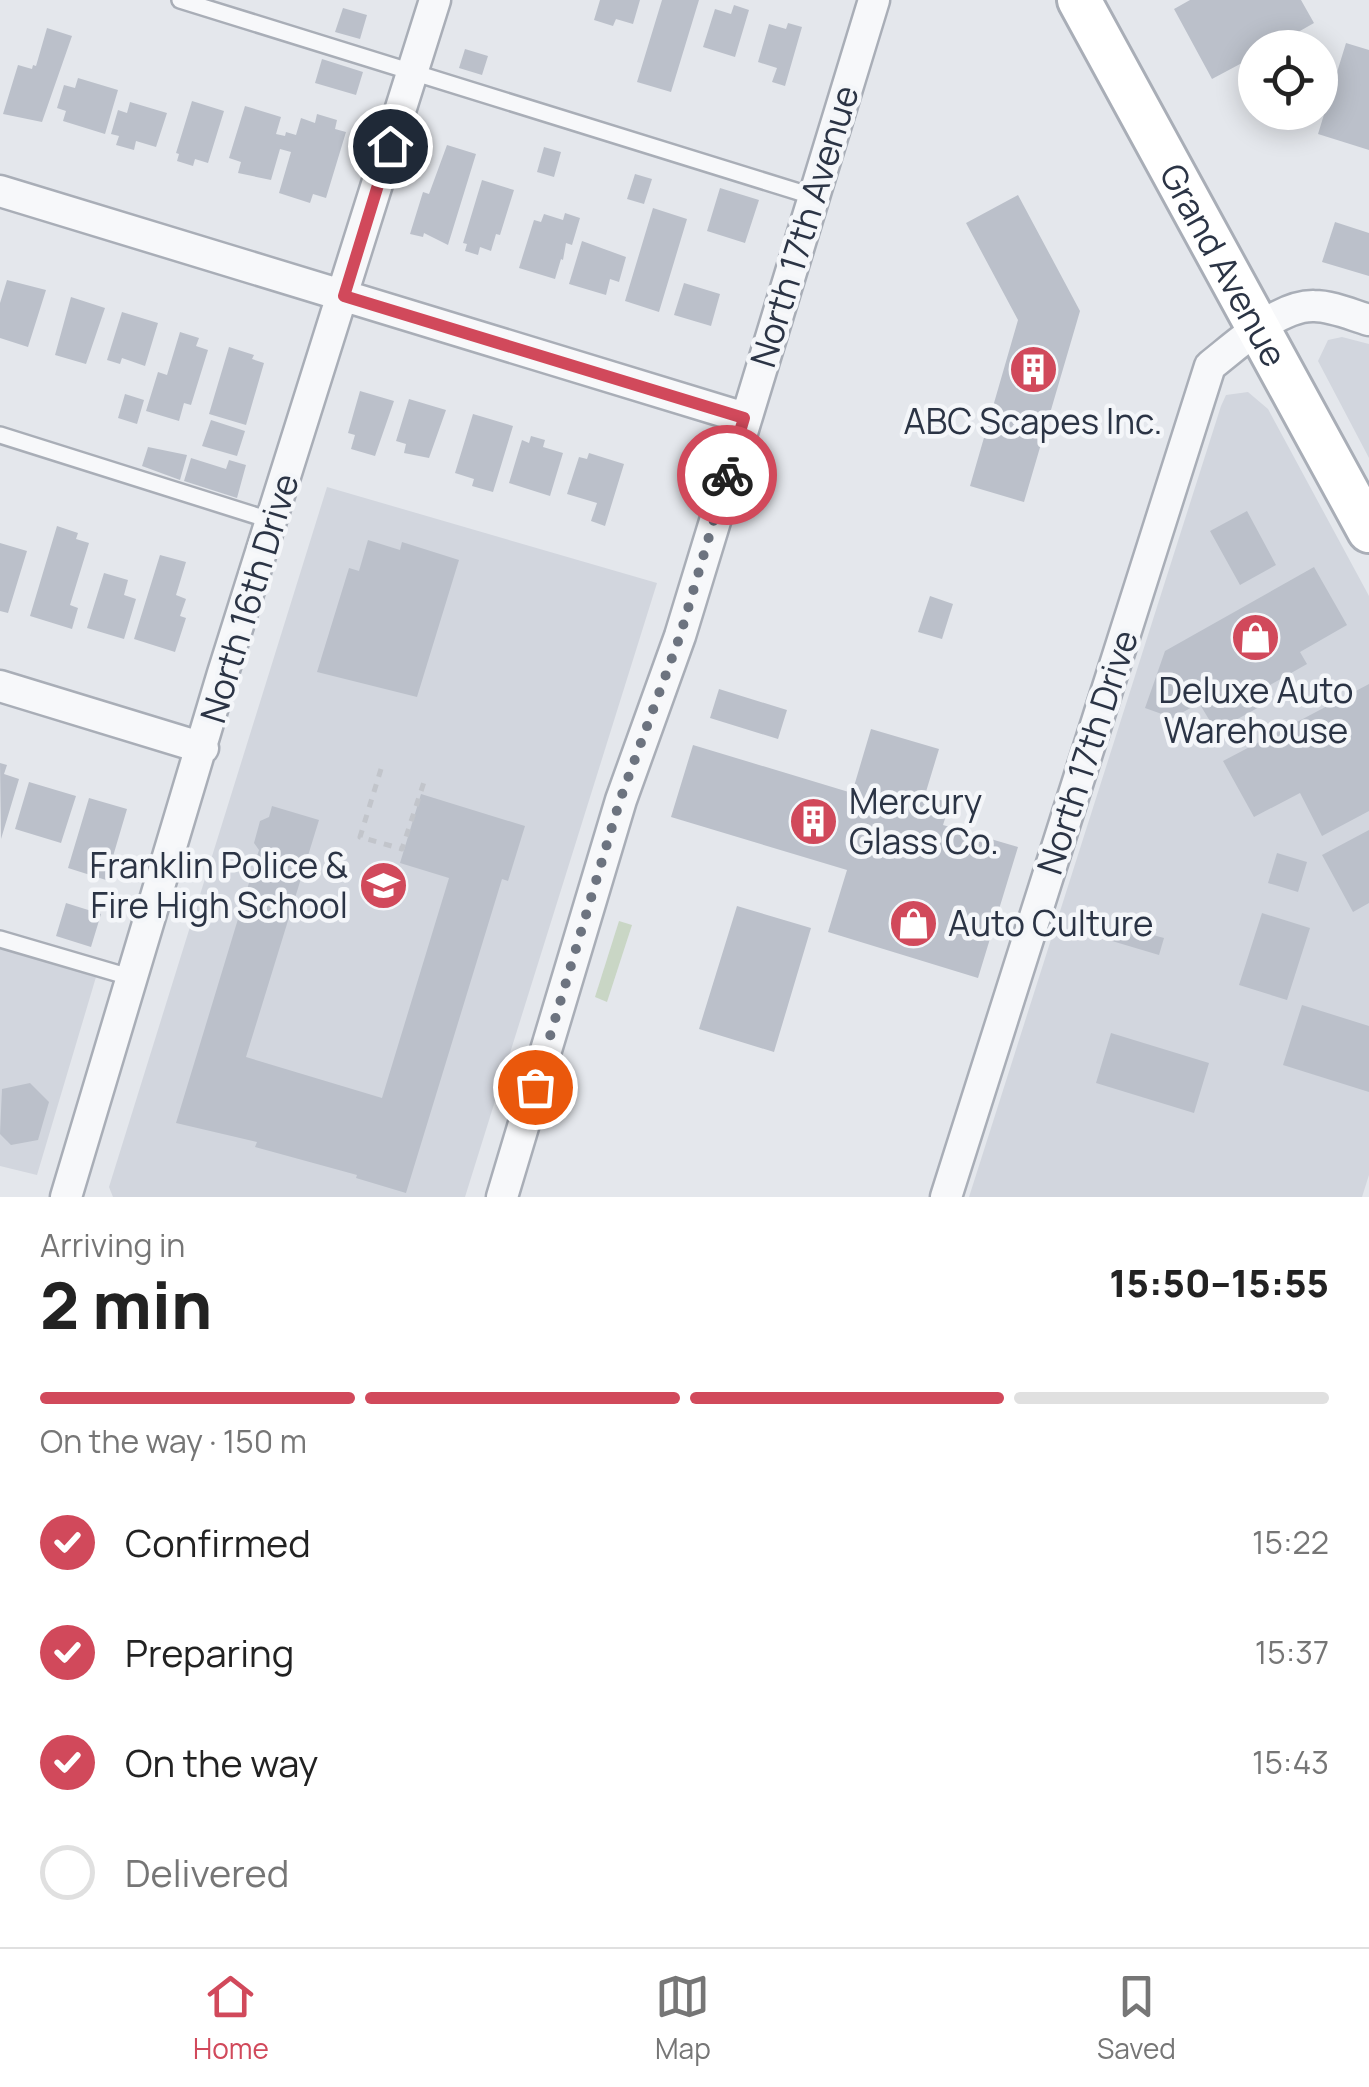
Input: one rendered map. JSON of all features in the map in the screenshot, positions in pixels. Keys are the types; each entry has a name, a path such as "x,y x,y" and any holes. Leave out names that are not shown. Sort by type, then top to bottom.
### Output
{"main road":[{"name":"Grand Avenue","path":"1079,0 1369,532"}],"street":[{"name":"North 16th Drive","path":"66,1197 223,673 434,0"},
{"name":"North 17th Avenue","path":"502,1197 620,800 680,636 874,0"},
{"path":"0,191 744,418"},
{"name":"North 17th Drive","path":"946,1197 1210,366 1258,328 1304,307 1318,305 1369,320"},
{"path":"0,686 203,748"}],"lane":[{"path":"180,0 815,197"},
{"path":"0,435 273,521"},
{"path":"0,938 133,978"}],"path":[{"path":"381,769 360,837 402,850 424,782"}],"shaded area":[{"path":"1342,337 1369,344 1369,458 1318,361 1328,340"},
{"path":"1248,392 1268,409 1369,596 1369,1175 1362,1197 969,1197 1221,406 1226,395"},
{"name":"Franklin Police & Fire High School","path":"327,487 657,583 465,1197 113,1197 109,1187"},
{"path":"0,947 96,977 37,1175 0,1166"}],"green space":[{"path":"619,921 632,925 607,1002 595,997"}],"building":[{"path":"600,0 640,0 633,24 616,19 613,26 594,20"},
{"path":"662,0 699,0 671,92 637,82"},
{"path":"1190,0 1301,0 1314,23 1302,30 1238,30 1238,65 1212,79 1174,9"},
{"path":"734,5 749,10 735,57 703,47 715,9 731,14"},
{"path":"343,8 367,15 360,39 335,32"},
{"path":"788,23 802,27 785,86 772,82 777,68 758,62 769,24 786,29"},
{"path":"47,28 72,36 42,122 3,114 18,65 32,69 36,66"},
{"path":"1346,43 1369,50 1369,150 1318,134 1319,130 1338,130 1338,69"},
{"path":"465,49 488,56 482,75 459,68"},
{"path":"322,59 363,72 356,95 315,83"},
{"path":"78,78 118,90 105,134 63,121 66,111 57,108 64,85 75,88"},
{"path":"192,101 224,111 208,163 195,159 193,166 177,161 176,153"},
{"path":"130,102 167,113 156,147 136,141 134,150 116,145 119,136 111,134 118,110 127,113"},
{"path":"245,106 281,117 276,134 285,136 286,132 296,135 301,118 315,123 317,114 337,120 335,129 346,132 326,198 313,194 310,203 279,193 291,152 280,149 271,180 238,173 241,162 229,158"},
{"path":"447,145 476,154 448,245 424,233 423,237 410,234 423,192 429,194"},
{"path":"544,147 561,152 554,177 537,172"},
{"path":"635,174 652,179 644,204 627,199"},
{"path":"482,180 514,190 500,235 496,234 491,251 480,247 478,255 465,251 467,244 463,243"},
{"path":"720,188 759,200 745,243 707,231"},
{"name":"ABC Scapes Inc.","path":"1018,195 1080,311 1024,502 970,486 1018,320 966,223"},
{"path":"653,208 687,219 659,312 625,301"},
{"path":"565,213 580,218 572,245 566,243 555,279 519,268 534,220 541,222 544,214 563,220"},
{"path":"1335,222 1369,233 1369,276 1322,262"},
{"path":"582,241 626,257 619,282 610,279 606,295 569,284"},
{"path":"7,280 46,290 28,347 0,338 0,303"},
{"path":"684,283 720,294 711,326 674,315"},
{"path":"71,297 105,308 86,364 55,355"},
{"path":"122,312 158,323 145,366 122,358 120,364 107,360"},
{"path":"180,332 199,338 196,346 208,350 191,405 184,403 179,421 146,411 158,372 167,375"},
{"path":"229,347 254,355 252,359 264,363 246,425 209,414"},
{"path":"360,391 394,401 375,456 351,449 355,435 348,433"},
{"path":"125,394 144,400 137,424 118,418"},
{"path":"409,399 446,410 429,458 404,453 406,444 396,441"},
{"path":"473,414 513,426 493,492 472,486 474,479 455,473"},
{"path":"211,420 245,431 237,456 202,446"},
{"path":"531,436 545,440 543,447 563,453 550,496 509,483 522,440 529,443"},
{"path":"148,447 187,455 180,480 142,466"},
{"path":"589,453 624,464 605,526 591,521 597,503 567,494 579,457 587,459"},
{"path":"191,458 226,469 229,460 246,465 237,498 184,481"},
{"path":"1247,511 1276,565 1240,585 1210,531"},
{"path":"57,526 78,533 76,539 89,543 70,605 78,608 72,629 30,616"},
{"path":"368,540 400,550 402,542 459,560 417,697 317,672 349,568 359,571"},
{"path":"0,543 27,551 8,613 0,611"},
{"path":"160,555 186,562 176,595 186,599 180,616 186,618 175,652 134,639"},
{"name":"Deluxe Auto Warehouse","path":"1314,567 1347,625 1300,652 1307,664 1263,689 1270,701 1216,731 1199,703 1173,718 1145,708 1165,651"},
{"path":"104,573 128,580 124,595 136,599 124,639 87,628"},
{"path":"930,596 953,604 942,639 918,632"},
{"path":"1369,684 1369,811 1322,836 1300,793 1254,817 1223,761"},
{"path":"719,689 787,710 778,739 710,718"},
{"name":"Mercury Glass Co.","path":"871,729 939,749 925,795 950,803 943,825 1018,847 978,978 828,932 847,870 671,817 693,745 852,793"},
{"path":"0,763 7,765 4,774 19,779 1,839"},
{"path":"29,782 76,796 61,843 15,829"},
{"path":"421,794 525,826 508,881 502,879 406,1193 255,1147 257,1142 176,1123 259,850 254,843 260,821 269,817 272,806 319,820 246,1057 382,1098 449,878 400,863"},
{"path":"89,798 127,809 106,880 68,868"},
{"path":"1369,830 1369,903 1353,912 1322,855"},
{"path":"1277,853 1307,862 1298,892 1268,883"},
{"path":"66,903 101,914 91,947 56,936"},
{"path":"737,906 811,928 774,1052 699,1029"},
{"path":"1262,913 1310,928 1287,1000 1239,985"},
{"path":"1116,925 1164,938 1159,955 1112,941"},
{"path":"1302,1005 1369,1026 1369,1092 1283,1065"},
{"path":"1111,1033 1209,1063 1194,1113 1096,1083"},
{"path":"30,1083 49,1102 38,1140 11,1145 0,1134 2,1089"}],"way so far":[{"path":"535,1087 620,800 680,636 727,475"}],"place":[{"name":"ABC Scapes Inc.","path":"1033,369"},
{"name":"Deluxe Auto Warehouse","path":"1256,638"},
{"name":"Mercury Glass Co.","path":"814,821"},
{"name":"Franklin Police & Fire High School","path":"383,885"},
{"name":"Auto Culture","path":"913,923"}],"route":[{"path":"390,146 344,296 744,418 727,475"}]}
